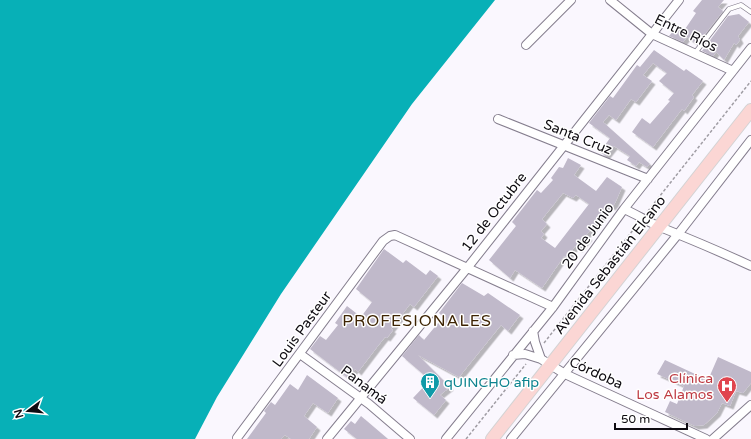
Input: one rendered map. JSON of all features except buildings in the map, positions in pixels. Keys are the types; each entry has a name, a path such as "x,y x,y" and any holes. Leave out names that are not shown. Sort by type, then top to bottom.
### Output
{"main road":[{"name":"Avenida Sebastián Elcano","path":"492,439 541,358 658,226 751,110"}],"street":[{"path":"526,45 571,0"},
{"name":"Entre Ríos","path":"610,0 652,34 733,71"},
{"name":"12 de Octubre","path":"327,439 468,267 680,0"},
{"name":"20 de Junio","path":"446,439 512,355 553,307 624,209 751,48"},
{"name":"Santa Cruz","path":"498,119 648,179"},
{"path":"511,439 679,233 751,140"},
{"path":"624,209 643,217 658,226 679,233 751,266"},
{"name":"Louis Pasteur","path":"237,438 383,241 390,236 395,235 468,267"},
{"path":"468,267 553,307"},
{"path":"533,331 541,358"},
{"name":"Panamá","path":"300,354 361,398 410,439"},
{"name":"Córdoba","path":"512,355 525,354 541,358 565,374 706,439"},
{"path":"713,439 751,405"}],"lane":[{"path":"695,53 729,9 741,5 751,12"}],"path":[{"path":"466,439 541,358 643,217 751,81"}],"water":[{"path":"0,0 495,0 412,104 281,294 217,397 195,439 0,439"}],"place":[{"name":"qUINCHO afip","path":"430,399"},
{"name":"Clínica Los Alamos","path":"727,403"}],"district":[{"name":"PROFESIONALES","path":"417,321"}]}
